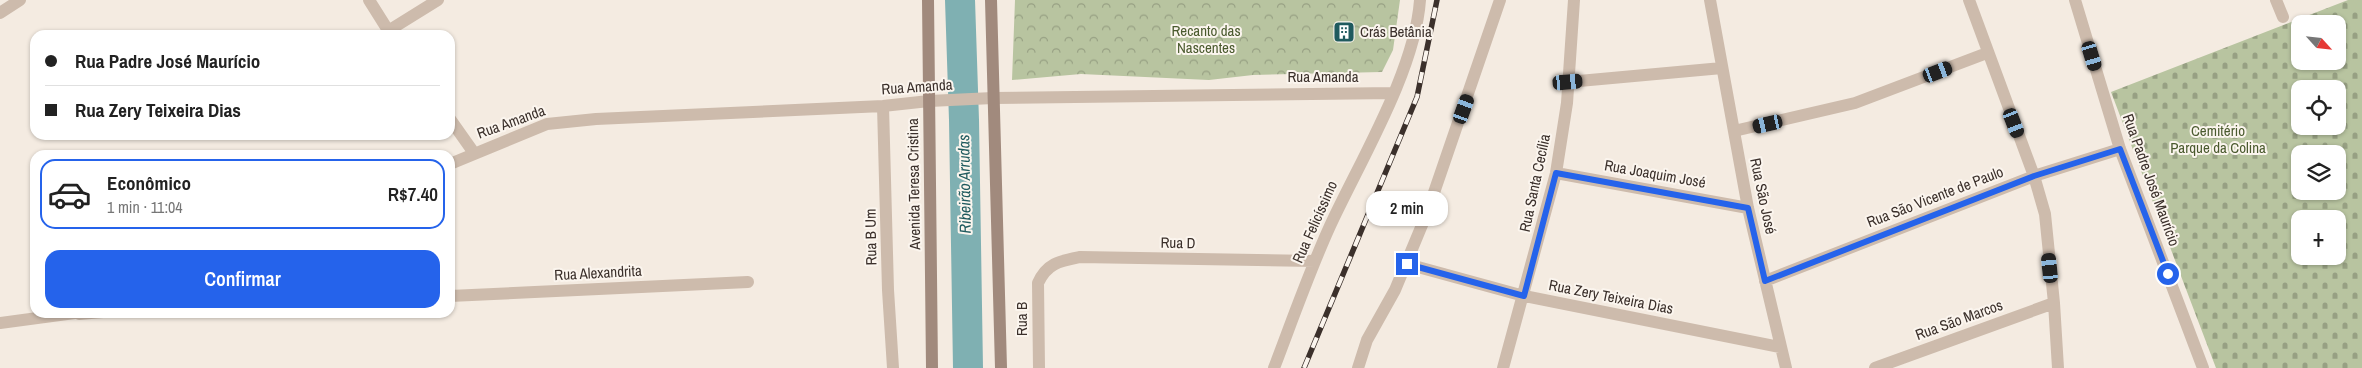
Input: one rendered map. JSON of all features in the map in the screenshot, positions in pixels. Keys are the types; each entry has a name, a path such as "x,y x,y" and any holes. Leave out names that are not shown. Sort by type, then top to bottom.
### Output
{"main road":[{"name":"Avenida Teresa Cristina","path":"928,0 932,368"},
{"path":"991,0 1001,368"}],"street":[{"path":"0,13 20,0"},
{"path":"368,0 388,30"},
{"path":"394,30 438,0"},
{"name":"Rua Felicíssimo","path":"1274,368 1315,262 1394,93 1419,16 1420,0"},
{"path":"1358,368 1367,340 1407,264 1471,92 1500,0"},
{"name":"Rua Santa Cecília","path":"1503,368 1556,173 1568,82 1574,0"},
{"name":"Rua São José","path":"1710,0 1748,208 1786,368"},
{"path":"1969,0 2034,176 2045,214 2058,368"},
{"name":"Rua Padre José Maurício","path":"2075,0 2120,149 2203,368"},
{"path":"2276,0 2283,17"},
{"path":"1734,132 1855,103 1987,53"},
{"path":"1568,82 1722,68"},
{"name":"Rua Amanda","path":"455,162 547,124 596,119 882,106 929,101 993,98 1394,93"},
{"name":"Rua B Um","path":"882,106 888,290 893,368"},
{"path":"455,126 474,153"},
{"name":"Rua São Vicente de Paulo","path":"1765,281 2034,176 2120,149"},
{"name":"Rua Joaquim José","path":"1556,173 1748,208"},
{"name":"Rua D","path":"1043,271 1061,261 1080,257 1315,262"},
{"name":"Rua Zery Teixeira Dias","path":"1407,264 1524,296 1780,347"},
{"name":"Rua B","path":"1038,368 1038,283 1043,271"},
{"name":"Rua Alexandrita","path":"455,296 748,282"},
{"name":"Rua São Marcos","path":"1875,368 2054,303"},
{"path":"0,323 40,318"}],"green space":[{"name":"Recanto das Nascentes","path":"1015,0 1400,0 1393,50 1382,72 1253,75 1209,80 1081,74 1012,80"},
{"name":"Cemitério Parque da Colina","path":"2348,0 2362,0 2362,368 2216,368 2111,92 2291,22 2291,70 2346,70 2346,15 2309,15"}],"waterway":[{"name":"Ribeirão Arrudas","path":"960,0 968,368"}],"railway":[{"path":"1304,368 1417,97 1437,0"}],"place":[{"name":"Crás Betânia","path":"1344,32"}],"route":[{"path":"1407,264 1524,296 1556,173 1748,208 1765,281 2034,176 2120,149 2168,274"}]}
